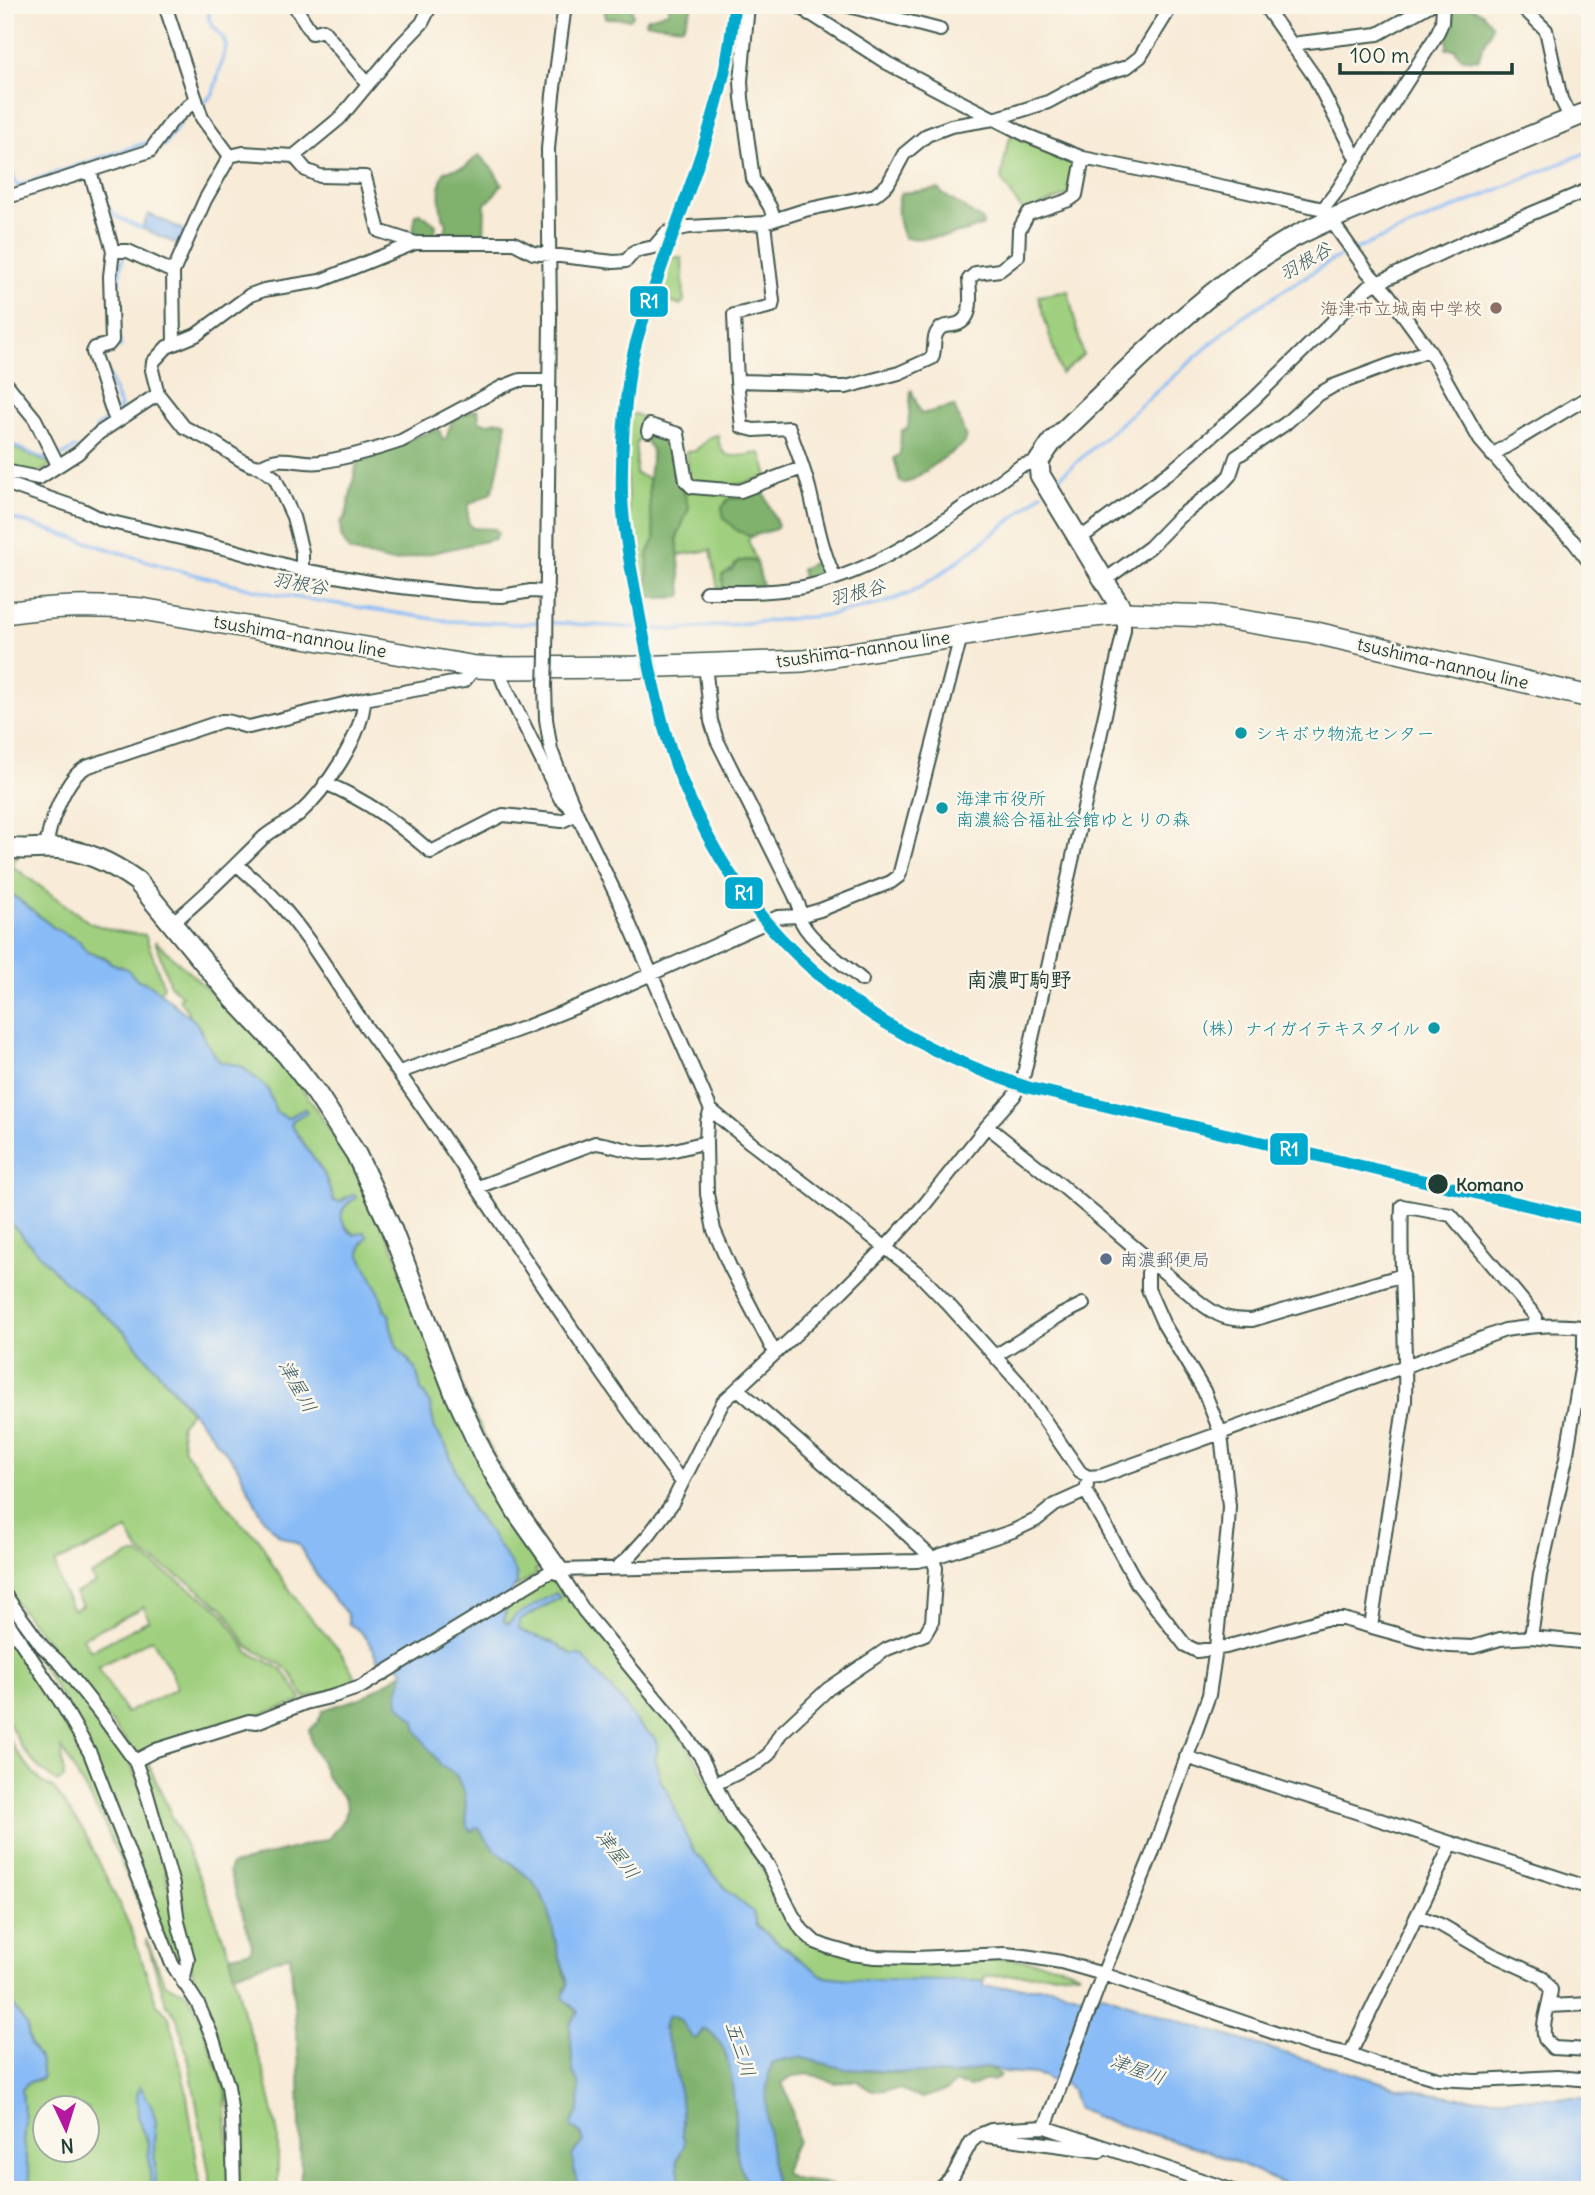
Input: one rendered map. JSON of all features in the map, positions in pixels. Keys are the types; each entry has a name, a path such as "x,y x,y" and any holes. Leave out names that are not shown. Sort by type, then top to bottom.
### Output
{"main road":[{"name":"tsushima-nannou line","path":"5,613 78,606 142,609 476,667 498,668 636,667 803,661 1065,619 1124,613 1212,616 1312,632 1590,697"}],"street":[{"path":"165,5 202,118 230,156"},
{"path":"294,5 308,29 312,33 323,30 368,83"},
{"path":"174,344 173,272 205,201 230,156 243,153 294,156 340,118 422,23 431,5"},
{"path":"565,5 548,149 546,719 551,750 577,814 711,1110 920,1275 1018,1383 1080,1472 1088,1477 1101,1476 1221,1434 1505,1330 1534,1326 1587,1328 1566,1459 1540,1575 1531,1637"},
{"path":"748,5 741,98 753,178 770,207 773,301 772,306 734,315 742,427 754,430 789,428 810,489 815,520 825,553 835,578"},
{"path":"796,5 887,63 1026,135 1083,158 1230,187 1329,219 1429,350 1479,440 1539,508 1574,542 1590,563"},
{"path":"809,14 828,6 842,5 940,30"},
{"path":"294,156 306,170 320,176 365,177 379,231 416,243 514,243 533,253 626,261 635,251 654,247 666,233 674,230 769,221 804,210 875,195 888,184 904,154 927,135 951,126 994,119 1048,102 1096,76 1127,67 1140,57 1172,5"},
{"path":"1264,5 1314,76 1349,149 1357,160"},
{"path":"1293,47 1299,43 1378,34 1430,5"},
{"path":"1329,219 1337,191 1436,36 1442,23 1443,5"},
{"path":"1520,5 1546,30 1561,99 1571,119"},
{"path":"5,198 150,151 171,122 196,99"},
{"path":"1039,468 1052,442 1196,307 1291,239 1329,219 1590,111"},
{"path":"737,381 817,383 846,387 899,373 932,358 937,331 965,320 970,309 970,279 976,273 1000,270 1018,256 1019,230 1028,214 1076,195 1083,158"},
{"path":"90,171 113,251 110,276 112,340 109,344 95,348 93,352 117,421"},
{"path":"1073,533 1185,459 1254,399 1367,288 1473,238 1590,188"},
{"path":"302,570 302,552 293,517 275,478 260,467 241,460 184,427 158,394 152,370 153,362 166,348 196,335 250,295 264,290 320,281 416,243"},
{"path":"113,251 128,251 173,272"},
{"path":"1105,580 1150,547 1179,517 1220,486 1230,475 1236,457 1285,424 1316,396 1333,386 1429,350"},
{"path":"260,467 270,460 283,458 318,463 388,445 401,441 502,387 520,380 549,380"},
{"path":"5,382 35,419 58,465"},
{"path":"5,471 39,478 78,453 99,433 158,394"},
{"path":"1492,455 1590,396"},
{"path":"648,431 650,425 678,434 686,481 692,487 740,491 802,468"},
{"path":"706,592 807,587 855,572 906,546 1021,466 1039,468"},
{"path":"615,1569 648,1536 671,1505 723,1402 885,1248 1014,1096 1024,1074 1125,630 1124,613 1073,533 1039,468"},
{"path":"5,483 83,510 103,520 232,550 302,570 392,586 473,595 502,596 531,591 548,597"},
{"path":"400,1072 526,1027 652,975 760,923 778,916 799,916 820,910 891,882 899,876 961,636"},
{"path":"705,664 711,722 717,740 794,894 802,925 862,980"},
{"path":"47,848 49,831 71,782 81,770 92,765 222,721 231,720 240,726 249,727 364,699 464,681 476,667"},
{"path":"498,668 560,798 577,814"},
{"path":"172,922 194,905 265,836 299,814 325,783 355,737 364,711 364,699"},
{"path":"325,783 355,795 397,823 431,852 503,815 562,821 577,814"},
{"path":"5,847 26,850 67,849 89,854 117,867 137,881 234,999 286,1054 317,1094 356,1154 391,1228 455,1394 484,1456 552,1572 701,1757 732,1818 768,1866 802,1930 815,1942 852,1954 875,1957 1005,1954 1061,1962 1313,2046 1438,2079 1476,2081 1557,2077 1590,2080"},
{"path":"237,864 275,898 400,1072 609,1385 682,1482"},
{"path":"711,1110 707,1121 706,1142 707,1194 713,1230 771,1346 777,1352"},
{"path":"987,1126 1151,1263 1215,1314 1230,1320 1252,1320 1403,1275"},
{"path":"478,1187 594,1143 641,1153 657,1153 706,1142"},
{"path":"1371,1627 1405,1401 1402,1206 1451,1215 1536,1317 1534,1326"},
{"path":"1047,2122 1152,1854 1209,1695 1216,1648 1229,1506 1221,1434 1204,1391 1163,1323 1148,1289 1151,1263"},
{"path":"995,1356 1083,1304"},
{"path":"715,1784 758,1763 769,1754 780,1734 828,1689 887,1649 925,1634 932,1622 936,1568 932,1558 892,1520 738,1389"},
{"path":"1088,1477 1087,1491 1137,1583 1185,1644 1197,1651 1325,1619 1343,1619 1450,1646 1473,1647 1500,1639 1531,1637 1590,1643"},
{"path":"135,1761 156,1750 249,1721 257,1722 305,1703 361,1687 552,1572 917,1561 1013,1531 1036,1520 1055,1505 1087,1491"},
{"path":"5,1595 42,1646 62,1665 135,1761 173,1885 178,1922 188,1959 183,1982"},
{"path":"5,1618 62,1704 90,1754 172,1964 198,2004 212,2036 228,2086 234,2137 234,2190"},
{"path":"1186,1757 1590,1888"},
{"path":"1350,2054 1452,1843"},
{"path":"1418,1916 1542,1977 1551,1990 1544,2025 1545,2038 1553,2048 1590,2050"},
{"path":"1549,2006 1590,2004"},
{"path":"939,2190 953,2176 971,2142 979,2135 991,2130 1047,2122 1230,2190"},
{"path":"979,2135 1097,2151 1171,2169"}],"green space":[{"path":"603,5 631,5 633,15 630,19 606,18"},
{"path":"669,5 693,5 683,27 645,23 646,19 668,12"},
{"path":"1452,5 1477,10 1492,24 1479,59 1465,58 1455,49 1446,49 1448,41 1443,38"},
{"path":"1013,133 1073,159 1075,163 1071,190 1065,196 1023,212 1001,179 1008,141"},
{"path":"479,155 502,184 485,203 484,240 448,238 444,234 447,224 440,197 442,176 445,171 465,167"},
{"path":"938,189 982,220 983,225 945,236 905,238 898,216 901,193"},
{"path":"420,213 436,225 434,239 413,238 415,214"},
{"path":"672,256 682,258 684,301 680,305 657,298"},
{"path":"1068,291 1083,355 1061,374 1038,296"},
{"path":"911,389 921,414 954,406 966,437 965,443 905,483 900,482 894,458 900,454 901,431 908,428"},
{"path":"478,410 479,420 482,422 506,423 491,493 468,505 468,522 473,528 495,529 498,533 495,539 392,562 349,551 341,536 340,523 346,516 358,457 435,430 439,430 443,440 446,439 452,420"},
{"path":"629,415 642,417 642,435 636,444 636,474 649,479 650,511 655,539 648,554 647,593 639,591 628,503 627,437"},
{"path":"655,431 673,439 681,483 689,508 677,537 682,594 680,597 653,598 647,593 648,554 655,539 650,511 652,450 645,440"},
{"path":"718,435 722,451 727,454 738,456 761,453 768,476 729,488 690,480 686,451 695,451 710,437"},
{"path":"5,444 49,463 50,466 35,475 5,468"},
{"path":"681,483 758,492 742,499 728,499 737,531 752,536 748,540 757,563 750,560 735,564 723,589 718,589 711,550 678,555"},
{"path":"758,492 764,493 778,526 752,536 737,531 724,518 722,508 728,499 742,499"},
{"path":"822,559 827,571 826,578 804,585 801,569"},
{"path":"750,560 757,563 763,587 723,589 722,575 733,569 739,561"},
{"path":"5,853 18,856 11,865 90,923 115,931 145,935 164,987 157,993 151,985 136,979 127,969 111,963 105,957 87,952 79,941 54,928 14,896 5,894"},
{"path":"155,941 280,1055 350,1160 549,1569 545,1572 540,1567 535,1570 538,1574 512,1589 488,1530 472,1510 446,1446 435,1429 429,1402 421,1390 416,1369 397,1347 389,1314 385,1311 378,1289 359,1255 365,1241 351,1232 342,1221 342,1210 355,1198 346,1197 340,1202 334,1201 324,1174 291,1125 293,1120 306,1112 305,1109 287,1118 276,1112 268,1089 241,1066 220,1062 179,999 182,996 170,985"},
{"path":"5,1217 63,1280 125,1332 191,1412 180,1425 184,1450 241,1523 259,1539 274,1567 304,1610 340,1651 359,1683 305,1698 292,1675 282,1665 247,1646 225,1610 194,1586 139,1551 127,1530 55,1563 60,1585 73,1610 82,1606 75,1593 96,1583 91,1575 131,1555 140,1555 214,1605 223,1613 248,1652 280,1668 301,1698 300,1702 136,1754 5,1589","holes":["144,1607 149,1620 91,1651 82,1638","152,1639 173,1675 176,1689 126,1713 98,1667"]},
{"path":"550,1578 562,1582 674,1727 696,1759 724,1815 734,1825 763,1869 789,1920 825,1950 1002,1958 1056,1964 1079,1973 985,1976 984,1981 923,1982 847,1979 816,1972 756,1925 753,1912 729,1892 696,1854 668,1791 662,1784 655,1760 655,1738 639,1725 622,1701 569,1652 548,1640 519,1629 519,1621 560,1598 512,1619 508,1624 504,1622 508,1604"},
{"path":"5,1599 131,1764 148,1810 167,1880 182,1953 175,1961 64,1701 5,1609"},
{"path":"5,1627 86,1755 166,1964 103,1821 61,1747 64,1778 57,1782 38,1767 22,1748 5,1716"},
{"path":"404,1672 398,1693 400,1704 415,1721 417,1731 441,1765 456,1775 465,1794 467,1827 471,1831 478,1827 493,1848 533,1881 548,1907 568,1985 564,1990 571,2006 579,2012 570,2024 573,2072 580,2086 579,2111 572,2122 584,2141 582,2147 574,2152 578,2190 301,2190 299,2067 290,1955 234,1974 230,1955 251,1951 252,1943 229,1872 231,1865 328,1839 345,1817 347,1807 344,1798 327,1778 312,1746 309,1730 318,1722 323,1710 363,1697"},
{"path":"5,1733 32,1771 42,1782 54,1789 85,1833 131,1929 157,2004 169,2017 186,2090 201,2190 156,2190 154,2118 144,2095 142,2130 148,2143 151,2190 32,2190 23,2142 25,2123 22,2090 27,2083 41,2079 40,2059 30,2045 27,2027 5,1987"},
{"path":"146,1759 198,1874 230,1955 244,2016 264,2072 278,2135 278,2190 237,2190 239,2139 199,1997 140,1767"},
{"path":"146,1939 165,1984 187,1993 196,2008 225,2088 230,2190 212,2190 189,2062 177,2018 166,2003"},
{"path":"668,2016 680,2019 697,2038 703,2029 715,2037 724,2050 733,2086 736,2144 746,2190 681,2190 677,2159 681,2142 680,2103 665,2029"},
{"path":"799,2057 847,2069 953,2075 987,2067 1000,2075 995,2080 983,2081 970,2087 956,2083 947,2090 922,2098 900,2089 872,2091 857,2081 835,2083 808,2073 790,2078 782,2083 790,2101 798,2141 784,2173 797,2180 826,2183 838,2190 783,2190 774,2185 766,2093 772,2065"}],"water":[{"path":"149,214 186,231 179,245 142,228"},
{"path":"5,894 14,896 54,928 79,941 87,952 127,969 136,979 151,985 196,1022 220,1062 241,1066 268,1089 276,1112 287,1118 305,1109 307,1112 293,1120 291,1125 324,1174 334,1201 340,1202 354,1194 356,1198 345,1206 343,1211 344,1226 354,1235 364,1232 368,1236 361,1245 360,1255 378,1289 385,1311 389,1314 397,1347 416,1369 421,1390 429,1402 435,1429 446,1446 472,1510 516,1572 517,1584 509,1597 504,1622 508,1624 515,1616 556,1593 560,1597 519,1621 519,1629 549,1641 572,1655 581,1655 622,1701 639,1725 655,1738 658,1748 655,1760 662,1784 668,1791 686,1836 696,1854 729,1892 753,1912 756,1925 823,1976 862,1980 984,1981 984,1987 1052,1987 1090,1998 1101,1993 1169,2018 1397,2087 1460,2098 1590,2098 1590,2190 1297,2190 1209,2151 1094,2117 1077,2108 1072,2090 1060,2080 1049,2081 1035,2074 1005,2072 987,2067 953,2075 846,2069 799,2057 772,2064 768,2078 767,2109 774,2190 746,2190 736,2145 733,2086 724,2050 715,2037 703,2029 697,2038 693,2038 680,2020 668,2016 663,2028 673,2057 685,2141 677,2159 681,2190 578,2190 572,2156 584,2141 581,2134 571,2127 579,2111 580,2086 573,2072 570,2024 578,2012 563,1998 568,1985 567,1977 558,1953 548,1907 533,1881 493,1848 478,1827 471,1831 467,1827 465,1794 456,1775 441,1766 417,1731 415,1721 399,1704 398,1693 404,1672 398,1663 377,1659 366,1638 349,1624 347,1614 326,1590 298,1544 280,1536 264,1520 236,1464 125,1332 63,1280 5,1217"},
{"path":"5,1987 27,2027 30,2045 40,2059 43,2077 27,2083 22,2090 25,2123 23,2142 32,2190 5,2190"},
{"path":"140,2086 152,2107 156,2122 156,2190 151,2190 148,2143 138,2116 137,2095"}],"waterway":[{"path":"205,102 213,94 226,47 209,18 212,5"},
{"path":"164,146 183,119"},
{"path":"5,150 17,186 146,143"},
{"name":"羽根谷","path":"1356,249 1590,151"},
{"path":"99,174 110,210 142,228"},
{"name":"羽根谷","path":"1053,483 1240,318 1349,252"},
{"path":"120,347 118,291 123,258"},
{"path":"113,351 101,356 120,406 118,411"},
{"path":"96,428 108,419"},
{"path":"5,442 49,461"},
{"path":"63,455 75,448"},
{"name":"羽根谷","path":"5,516 165,567 273,594 448,621 521,624 538,622 676,630 829,615 884,603 910,593 941,574 1042,493"}],"transit line":[{"name":"R1","path":"734,5 731,38 716,106 643,320 633,357 625,417 622,481 629,558 651,675 665,731 677,768 703,828 735,881 772,929 814,971 861,1007 913,1039 969,1066 1030,1088 1590,1220"}],"place":[{"name":"海津市立城南中学校","path":"1496,308"},
{"name":"シキボウ物流センター","path":"1241,733"},
{"name":"海津市役所 南濃総合福祉会館ゆとりの森","path":"942,808"},
{"name":"（株）ナイガイテキスタイル","path":"1434,1028"},
{"name":"Komano","path":"1438,1184"},
{"name":"南濃郵便局","path":"1106,1259"}],"district":[{"name":"南濃町駒野","path":"1019,979"}],"water label":[{"name":"津屋川","path":"298,1386"},
{"name":"津屋川","path":"618,1854"},
{"name":"五三川","path":"741,2049"},
{"name":"津屋川","path":"1138,2069"}]}
